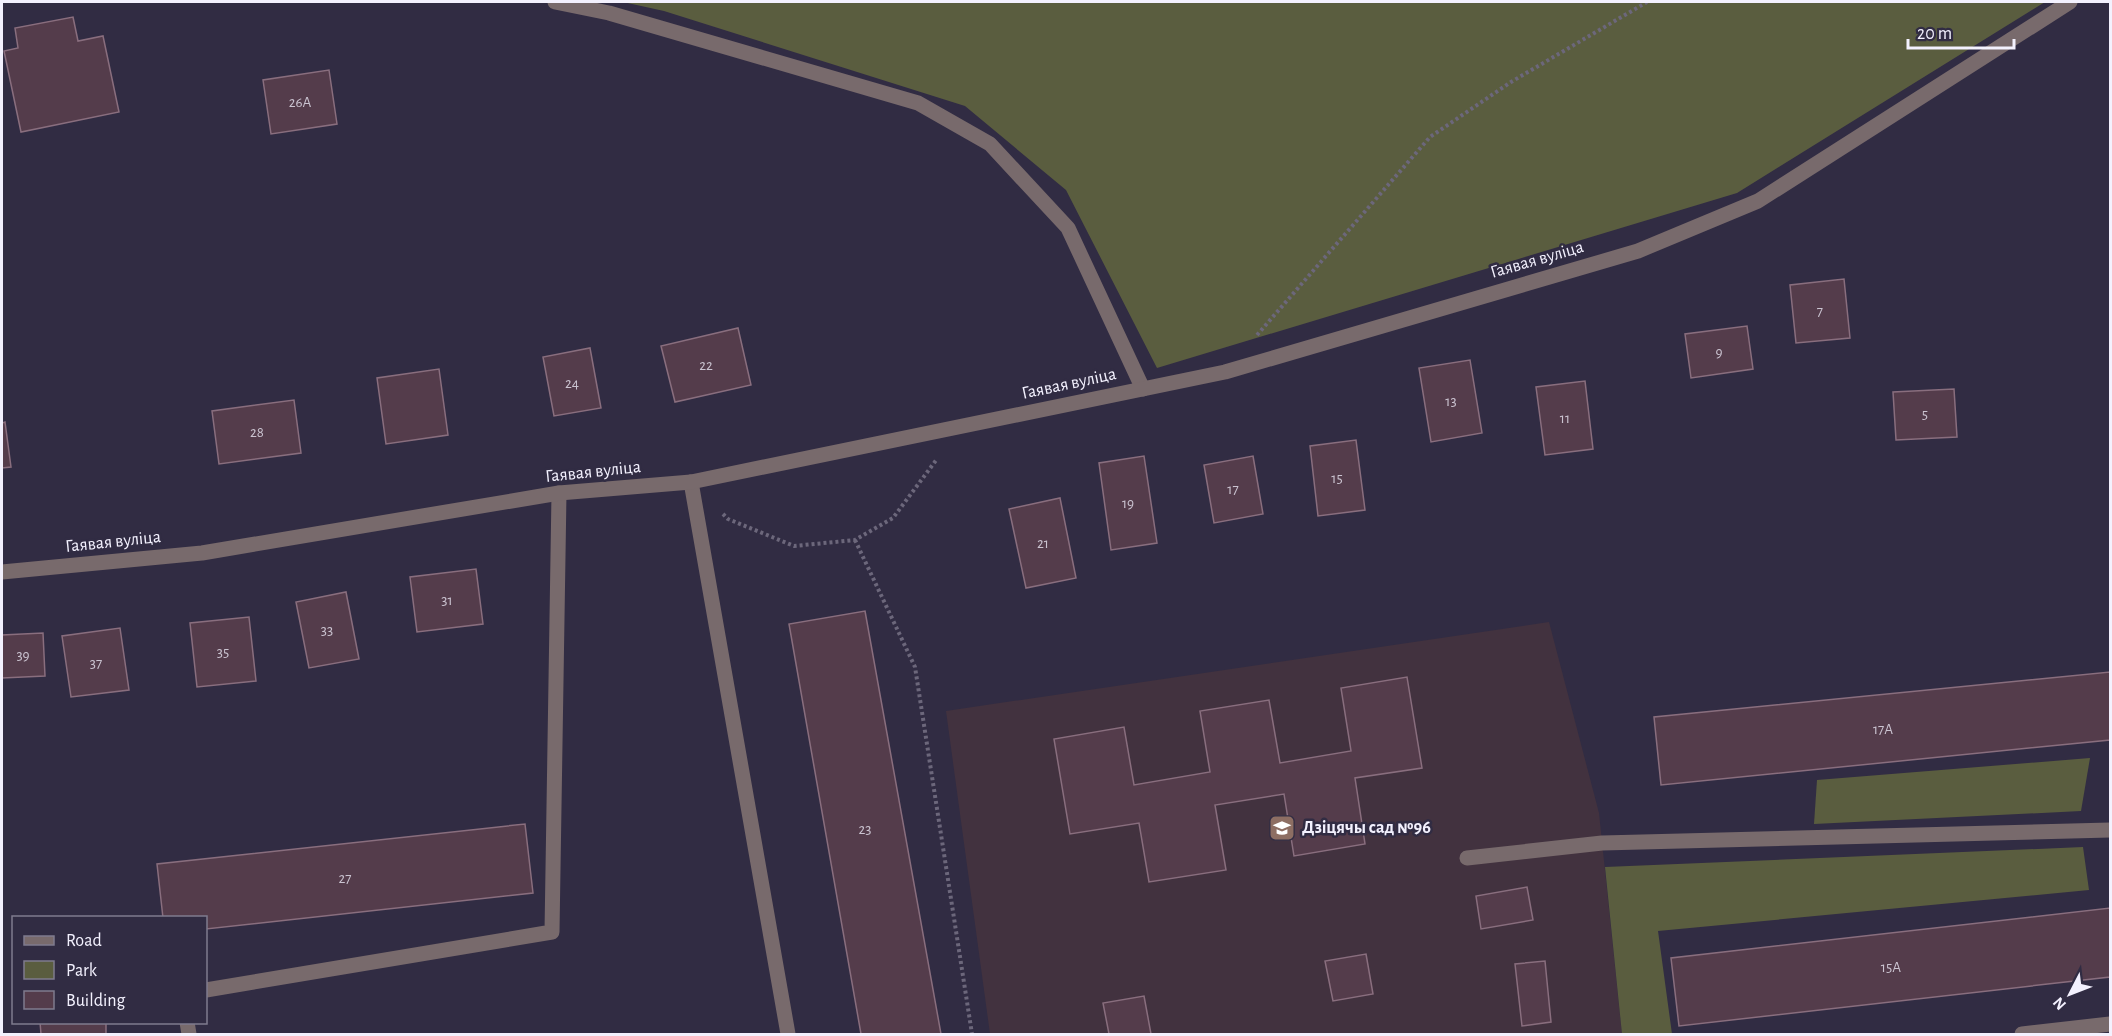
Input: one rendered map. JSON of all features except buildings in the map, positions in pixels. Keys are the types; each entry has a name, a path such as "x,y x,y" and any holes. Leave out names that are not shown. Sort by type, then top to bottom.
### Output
{"street":[{"path":"555,2 609,13 918,103 990,144 1068,228 1143,389"},
{"name":"Гаявая вуліца","path":"2,572 202,553 559,494 691,482 1225,372 1638,251 1758,201 2070,2"},
{"path":"691,482 788,1035"},
{"path":"207,990 552,932 559,494"},
{"path":"1467,858 1602,843 2110,830"},
{"path":"2022,1035 2110,1024"}],"path":[{"path":"1255,337 1430,137 1511,82 1647,2"},
{"path":"691,482 728,519 794,546 855,540 893,518 960,427"},
{"path":"855,540 915,667 972,1035"}],"shaded area":[{"name":"Дзіцячы сад №96","path":"1549,622 1599,813 1622,1034 990,1034 946,711"}],"green space":[{"path":"623,2 2045,2 1737,193 1157,368 1066,190 965,106 664,11"},
{"path":"2090,758 2081,811 1814,824 1817,780"},
{"path":"2083,847 2089,890 1658,931 1672,1034 1622,1034 1605,867"}],"place":[{"name":"Дзіцячы сад №96","path":"1282,828"}]}
